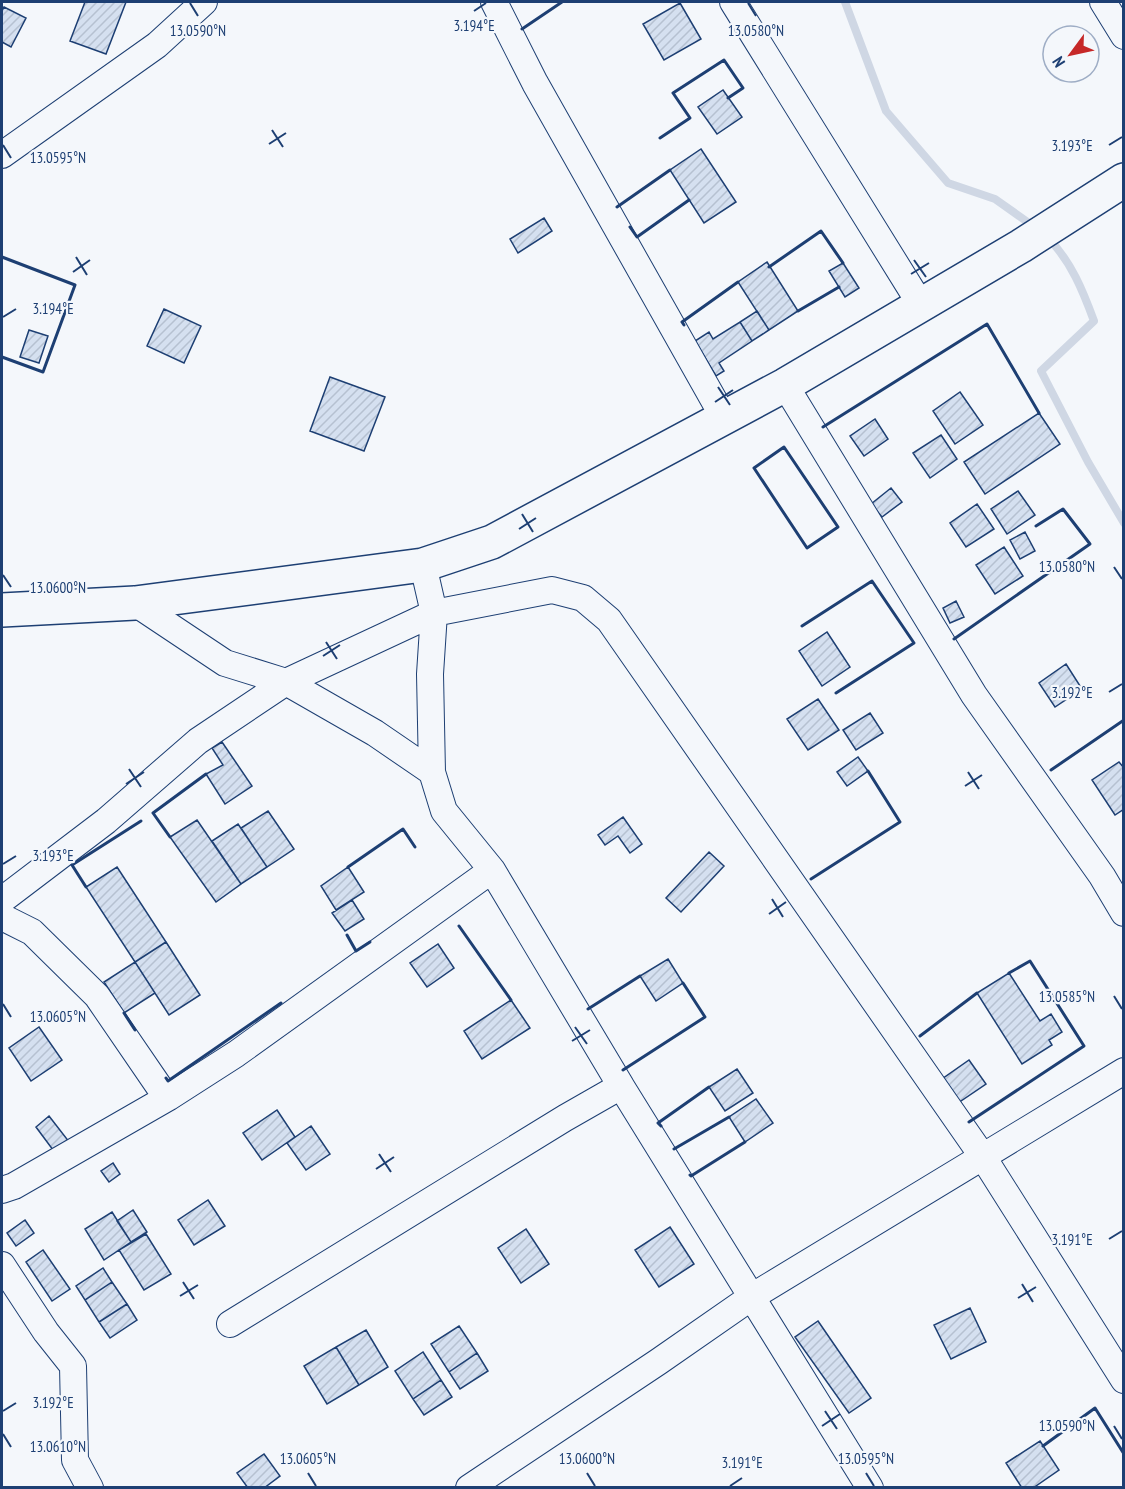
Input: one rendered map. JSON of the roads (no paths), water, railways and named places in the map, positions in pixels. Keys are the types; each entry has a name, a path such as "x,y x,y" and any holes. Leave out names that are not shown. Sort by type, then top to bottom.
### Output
{"main road":[{"path":"2,610 135,603 423,565 492,542 785,385 1021,246 1124,180"}],"street":[{"path":"2,152 157,45 204,2"},
{"path":"494,2 535,83 724,418"},
{"path":"733,2 921,305"},
{"path":"1103,2 1124,36"},
{"path":"785,385 974,695 1102,876 1124,913"},
{"path":"423,565 434,613 430,674 432,772 444,810 492,870 621,1086 870,1488"},
{"path":"2,900 106,821 198,741 285,682 434,613 552,590 583,598 609,620 983,1157 1124,1380"},
{"path":"135,603 225,663 285,682 375,733 432,772"},
{"path":"2,1190 14,1186 169,1097 236,1054 492,870"},
{"path":"2,917 32,932 97,996 160,1088 169,1097"},
{"path":"469,1488 753,1296 1124,1071"},
{"path":"230,1324 621,1086"},
{"path":"2,1265 46,1332 73,1366 75,1460 90,1488"}],"waterway":[{"path":"845,2 886,111 948,183 995,199 1036,228"},
{"path":"1048,238 1070,266 1094,321 1041,371 1088,462 1124,523"}]}
